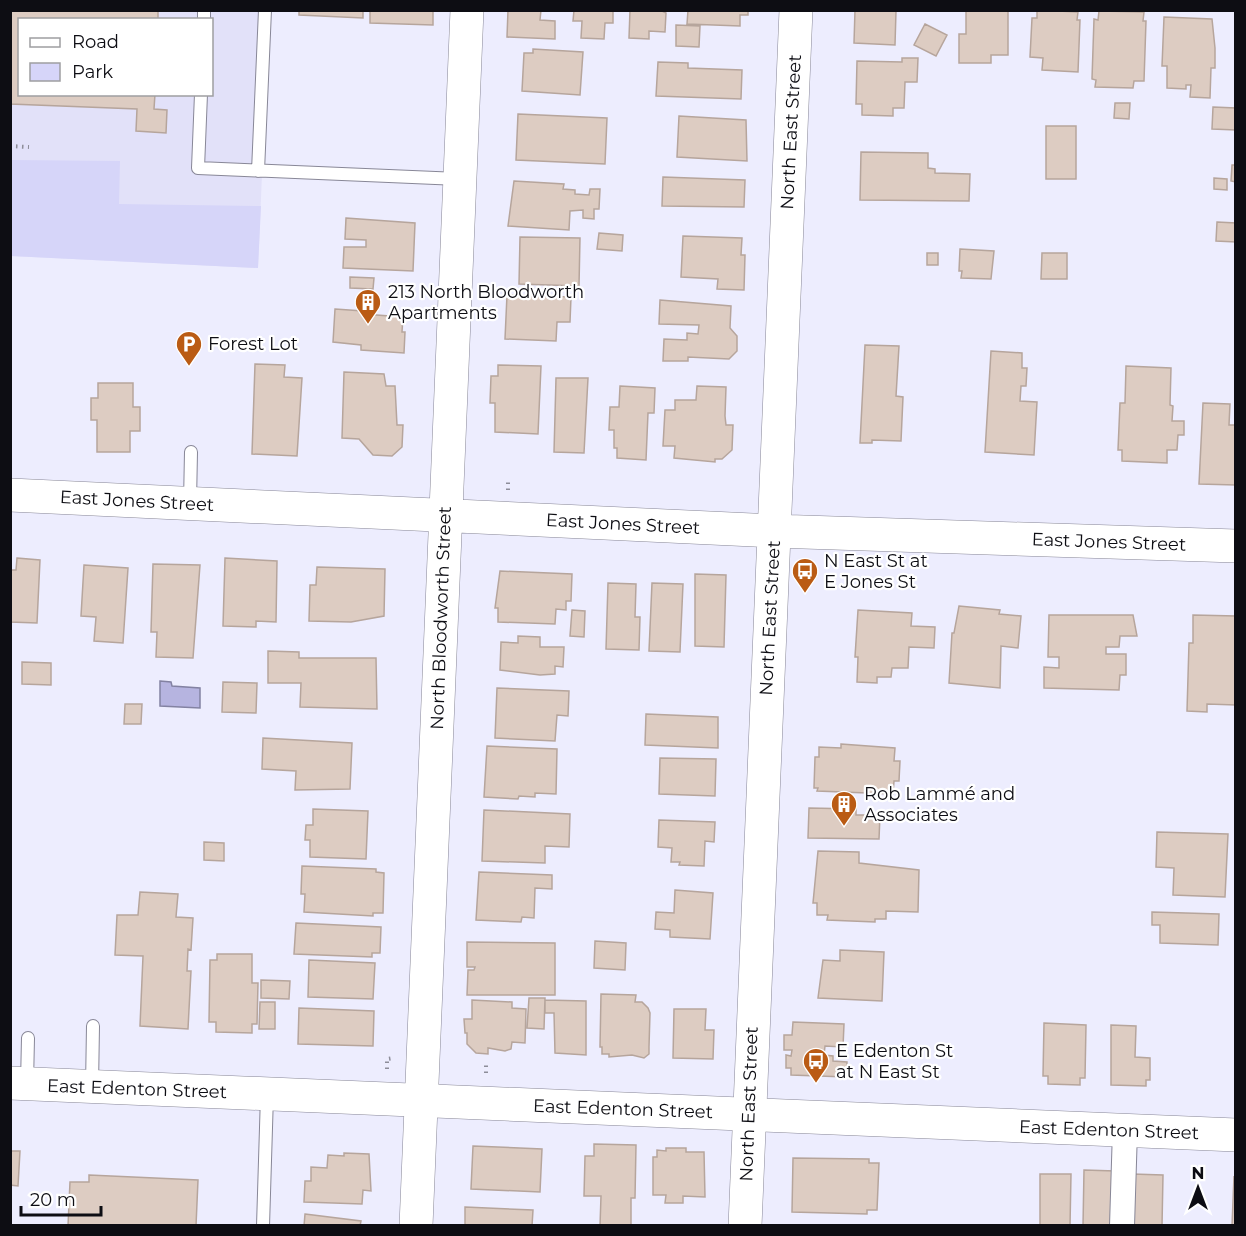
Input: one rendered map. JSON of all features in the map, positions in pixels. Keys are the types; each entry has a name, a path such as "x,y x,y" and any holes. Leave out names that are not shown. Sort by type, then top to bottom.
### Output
{"street":[{"name":"North Bloodworth Street","path":"416,1226 467,10"},
{"name":"North East Street","path":"745,1226 796,10"},
{"name":"East Jones Street","path":"10,495 773,531 1236,546"},
{"name":"East Edenton Street","path":"19,1084 1236,1135"},
{"path":"1122,1226 1125,1130"}],"lane":[{"path":"258,171 265,10"},
{"path":"201,96 198,168 460,179"},
{"path":"190,503 191,452"},
{"path":"92,1087 93,1026"},
{"path":"19,1084 28,1038"},
{"path":"263,1226 267,1094"}],"path":[{"path":"10,146 29,147"},
{"path":"508,480 508,490"},
{"path":"387,1059 387,1070"},
{"path":"486,1064 486,1073"}],"shaded area":[{"path":"10,11 269,11 258,268 11,256"},
{"path":"160,681 171,682 172,686 200,688 200,708 160,706"}],"green space":[{"path":"11,160 120,161 119,204 261,206 258,268 11,256"}],"building":[{"path":"10,10 158,10 158,18 18,18 18,96 155,96 154,109 167,110 166,133 136,131 137,109 10,104"},
{"path":"299,10 363,10 363,18 299,15"},
{"path":"370,10 433,10 433,25 370,23"},
{"path":"508,10 541,10 540,20 555,21 555,39 507,37"},
{"path":"574,10 613,10 613,23 605,23 604,39 581,38 582,21 573,21"},
{"path":"630,10 660,10 666,13 665,32 649,31 649,39 629,38"},
{"path":"688,10 748,10 748,15 740,15 740,26 687,24"},
{"path":"855,10 896,11 895,45 854,43"},
{"path":"966,10 1008,10 1008,55 991,55 991,63 959,63 959,34 966,34"},
{"path":"1037,10 1078,12 1077,20 1080,20 1078,72 1042,70 1043,58 1030,57 1032,18 1037,18"},
{"path":"1099,11 1144,12 1143,21 1146,21 1144,81 1134,81 1133,88 1095,87 1096,80 1092,79 1094,19 1098,20"},
{"path":"1164,17 1212,19 1215,68 1211,68 1210,98 1190,97 1191,85 1186,85 1186,89 1167,88 1167,66 1162,66"},
{"path":"925,24 947,35 936,56 914,45"},
{"path":"676,25 700,26 699,47 676,46"},
{"path":"533,49 583,52 580,95 522,91 524,53 533,53"},
{"path":"902,58 918,58 917,82 905,82 904,108 893,108 893,116 862,115 862,104 856,104 857,61 902,62"},
{"path":"658,62 688,63 688,68 742,70 741,99 656,96"},
{"path":"1115,103 1130,103 1129,119 1114,118"},
{"path":"1213,107 1236,108 1236,130 1212,129"},
{"path":"518,114 607,118 605,164 516,160"},
{"path":"679,116 746,120 747,161 677,157"},
{"path":"1046,126 1076,126 1076,179 1046,179"},
{"path":"861,152 928,153 928,168 935,169 935,173 970,174 969,201 860,200"},
{"path":"1232,165 1236,165 1236,182 1231,181"},
{"path":"663,177 745,180 744,207 662,206"},
{"path":"1214,178 1227,179 1227,190 1214,189"},
{"path":"514,181 564,184 563,189 575,190 575,194 589,195 590,189 600,189 599,209 594,209 594,219 583,218 583,210 570,211 569,230 508,226"},
{"path":"346,218 415,223 413,271 343,268 344,247 366,247 366,240 345,239"},
{"path":"1217,222 1236,223 1236,242 1216,241"},
{"path":"599,233 623,235 622,251 597,249"},
{"path":"683,236 742,238 741,255 745,255 744,290 717,289 718,279 681,277"},
{"path":"520,237 580,238 579,286 519,284"},
{"path":"960,249 994,251 991,279 961,278"},
{"path":"927,253 938,253 938,265 927,265"},
{"path":"1042,253 1067,253 1067,279 1041,279"},
{"path":"350,277 374,278 373,289 350,288"},
{"path":"507,295 571,297 570,322 557,322 556,341 505,339"},
{"path":"660,300 731,306 730,328 737,336 737,351 729,359 688,357 688,361 663,361 664,339 687,340 687,333 698,334 699,325 659,324"},
{"name":"213 North Bloodworth Apartments","path":"335,309 403,317 404,353 361,350 361,345 333,342"},
{"path":"865,345 899,346 896,396 903,397 901,441 872,440 872,443 860,443"},
{"path":"991,351 1022,353 1022,368 1027,368 1026,386 1021,386 1020,401 1037,402 1034,455 985,452"},
{"path":"255,364 285,365 284,377 302,378 297,456 252,454"},
{"path":"498,365 541,366 538,434 495,432 495,403 490,403 491,376 498,376"},
{"path":"1126,366 1171,368 1172,421 1184,421 1184,435 1178,435 1177,450 1167,450 1167,463 1122,461 1122,450 1118,450 1120,403 1125,403"},
{"path":"344,372 384,374 386,386 395,386 397,425 403,425 402,447 392,456 373,455 359,439 342,438"},
{"path":"556,378 588,378 584,453 554,452"},
{"path":"98,383 133,383 133,407 140,407 140,431 130,431 130,452 97,452 97,420 91,420 91,398 98,398"},
{"path":"620,386 655,388 654,413 648,413 646,460 617,458 617,448 614,448 614,430 609,430 610,407 619,407"},
{"path":"697,386 726,387 725,416 726,425 733,425 732,450 722,459 715,459 715,462 674,458 675,446 663,446 665,410 675,410 675,400 696,400"},
{"path":"1203,403 1230,404 1229,425 1236,425 1236,485 1199,484"},
{"path":"17,558 40,560 37,623 10,622 10,570 16,570"},
{"path":"225,558 277,561 276,622 256,621 256,627 223,626"},
{"path":"153,564 200,565 193,658 156,657 157,632 151,632"},
{"path":"84,565 128,568 123,643 94,641 96,617 81,616"},
{"path":"317,567 385,569 384,616 351,622 309,621 310,585 316,585"},
{"path":"500,571 572,574 571,601 566,601 566,610 556,609 555,624 498,622 498,608 495,608"},
{"path":"695,574 726,575 724,647 695,646"},
{"path":"608,583 636,584 635,617 640,617 639,650 606,649"},
{"path":"652,583 683,584 680,652 649,651"},
{"path":"959,606 1000,610 999,614 1021,616 1018,648 1001,646 1000,688 949,683 952,633 954,633"},
{"path":"572,610 585,611 584,637 570,636"},
{"path":"858,610 912,613 911,626 935,627 934,648 909,647 908,668 892,668 891,677 877,677 877,683 857,682 858,657 855,657"},
{"path":"1049,615 1133,615 1137,636 1120,636 1119,647 1106,647 1106,654 1126,654 1126,675 1120,675 1119,690 1044,688 1044,667 1059,668 1059,657 1048,657"},
{"path":"1193,615 1236,616 1236,705 1207,704 1207,712 1187,711 1189,643 1193,643"},
{"path":"518,636 540,637 540,647 564,647 563,667 555,666 555,674 540,675 500,670 501,642 518,643"},
{"path":"268,651 299,652 299,658 376,658 377,709 300,707 301,683 268,683"},
{"path":"22,662 51,663 51,685 22,684"},
{"path":"223,682 257,683 256,713 222,712"},
{"path":"497,688 569,691 568,716 557,715 555,741 495,738"},
{"path":"125,704 142,704 141,724 124,724"},
{"path":"646,714 718,717 718,748 645,745"},
{"path":"263,738 352,743 350,789 295,790 296,771 262,769"},
{"path":"841,744 895,748 894,761 900,761 899,781 894,781 893,794 817,791 818,788 814,788 815,757 819,757 819,747 841,748"},
{"path":"487,746 557,749 556,794 535,793 535,797 519,796 518,799 484,797"},
{"path":"660,758 716,759 715,796 659,794"},
{"name":"Rob Lammé and Associates","path":"809,808 856,809 856,815 880,815 879,839 808,838"},
{"path":"313,809 368,811 366,859 310,857 310,840 305,840 306,825 313,825"},
{"path":"484,810 570,814 569,847 545,846 545,863 482,861"},
{"path":"659,820 715,822 714,842 705,841 704,866 679,865 680,862 671,862 672,848 658,847"},
{"path":"1157,832 1228,834 1225,897 1173,895 1174,868 1156,867"},
{"path":"204,842 224,843 224,861 204,860"},
{"path":"818,851 859,852 859,863 919,870 918,912 886,911 886,919 875,919 875,922 827,920 828,915 817,915 817,903 813,903"},
{"path":"302,866 376,869 376,872 384,873 383,913 373,913 373,916 304,912 305,894 301,894"},
{"path":"479,872 552,875 552,889 535,888 534,918 522,917 521,922 476,920"},
{"path":"675,890 713,893 710,939 670,937 670,930 655,929 656,912 674,913"},
{"path":"140,892 178,894 176,917 193,918 187,971 191,971 188,1029 140,1026 143,956 115,955 117,915 138,915"},
{"path":"1152,912 1219,914 1218,945 1160,943 1160,925 1152,925"},
{"path":"296,923 381,927 380,953 372,953 372,957 294,954"},
{"path":"595,941 626,943 625,970 594,968"},
{"path":"467,942 555,943 555,995 467,995 468,970 474,970 475,967 467,967"},
{"path":"840,950 884,952 882,1001 818,998 823,960 840,961"},
{"path":"217,954 252,954 252,983 258,983 257,1024 252,1024 252,1033 216,1032 216,1022 209,1022 210,960 217,960"},
{"path":"309,960 375,963 373,999 308,997"},
{"path":"261,980 290,981 289,999 261,998"},
{"path":"601,994 636,995 635,1002 642,1002 648,1008 650,1013 649,1054 644,1058 632,1055 609,1057 609,1054 602,1054 602,1047 600,1047"},
{"path":"529,998 545,998 544,1029 527,1028"},
{"path":"472,1000 512,1002 512,1008 526,1009 525,1043 512,1042 511,1049 505,1051 488,1048 488,1054 476,1053 467,1044 467,1033 465,1033 464,1019 472,1019"},
{"path":"545,1000 586,1001 586,1055 555,1053 554,1013 545,1013"},
{"path":"260,1002 275,1002 275,1029 259,1029"},
{"path":"299,1008 374,1011 373,1046 298,1044"},
{"path":"674,1009 706,1009 705,1030 714,1030 713,1059 673,1058"},
{"path":"793,1022 844,1024 843,1047 825,1046 824,1055 833,1056 833,1061 847,1062 846,1077 791,1075 791,1068 786,1068 786,1055 791,1056 792,1050 784,1050 784,1035 792,1035"},
{"path":"1044,1023 1086,1025 1085,1078 1080,1078 1080,1085 1048,1084 1048,1076 1043,1076"},
{"path":"1111,1025 1136,1026 1135,1057 1150,1058 1150,1080 1146,1080 1146,1086 1111,1085"},
{"path":"594,1144 636,1145 635,1198 631,1198 631,1226 600,1226 601,1196 584,1196 585,1156 594,1156"},
{"path":"473,1146 542,1149 540,1192 471,1189"},
{"path":"666,1148 686,1148 686,1152 704,1152 705,1197 683,1196 683,1203 665,1203 666,1195 653,1195 653,1157 657,1157 657,1150 666,1151"},
{"path":"10,1151 20,1151 18,1186 10,1185"},
{"path":"344,1153 369,1154 371,1191 363,1190 362,1204 304,1202 305,1181 311,1181 311,1167 327,1168 328,1155 344,1156"},
{"path":"793,1158 869,1159 869,1163 879,1163 877,1210 867,1210 867,1214 792,1212"},
{"path":"1084,1170 1115,1171 1114,1226 1083,1226"},
{"path":"1040,1174 1071,1174 1070,1226 1040,1226"},
{"path":"1132,1174 1163,1175 1162,1226 1131,1226"},
{"path":"89,1175 198,1180 196,1226 68,1226 70,1182 89,1182"},
{"path":"1234,1176 1236,1226 1232,1226"},
{"path":"465,1207 533,1210 532,1226 465,1226"},
{"path":"305,1214 361,1221 360,1226 304,1226"}],"place":[{"name":"213 North Bloodworth Apartments","path":"368,325"},
{"name":"Forest Lot","path":"189,367"},
{"name":"N East St at E Jones St","path":"805,594"},
{"name":"Rob Lammé and Associates","path":"844,827"},
{"name":"E Edenton St at N East St","path":"816,1084"}]}
